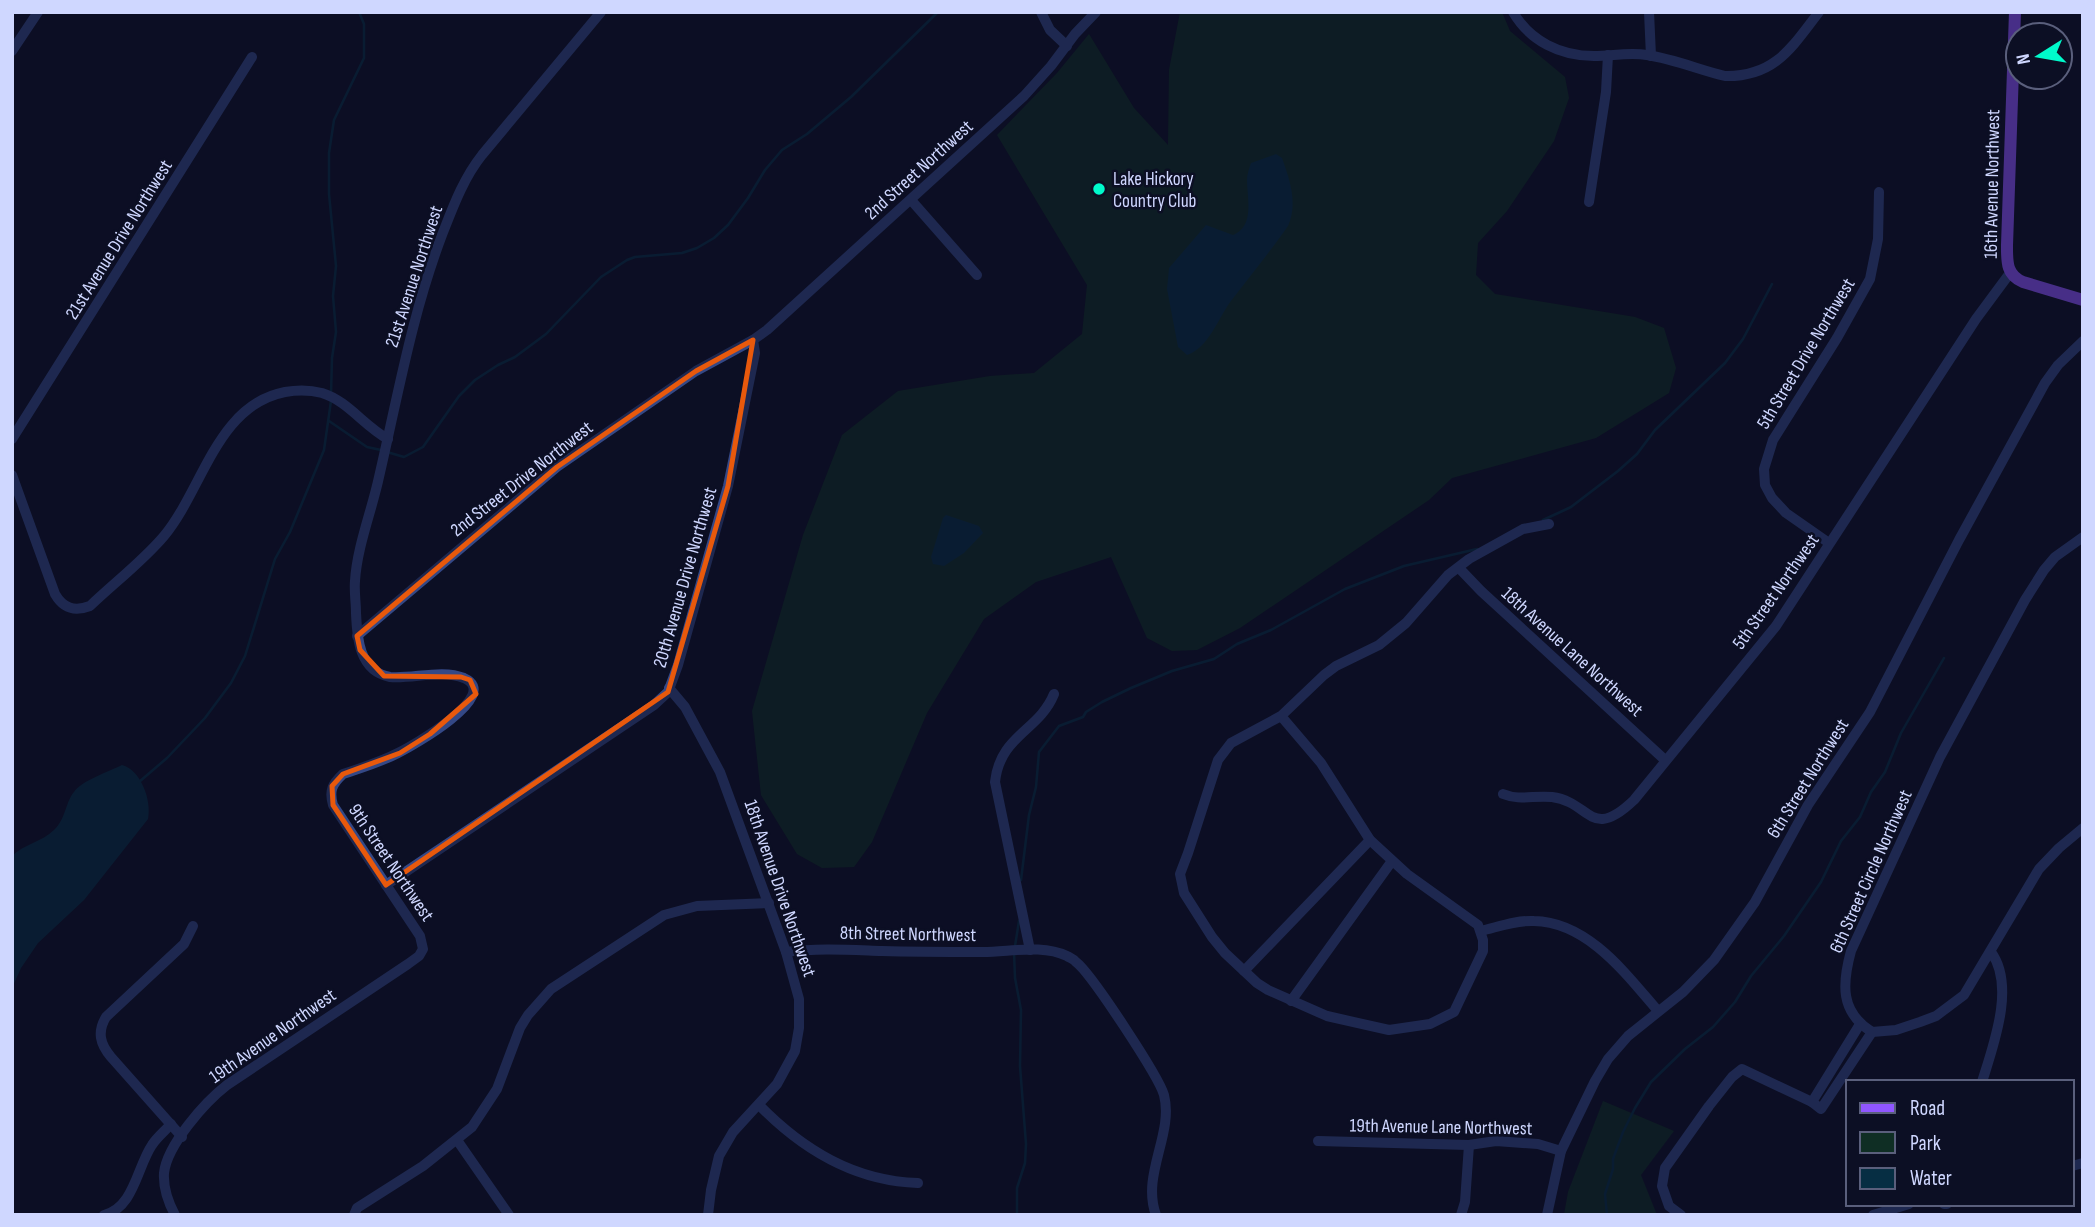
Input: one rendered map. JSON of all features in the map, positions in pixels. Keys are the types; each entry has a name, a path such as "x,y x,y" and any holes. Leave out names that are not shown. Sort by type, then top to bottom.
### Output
{"main road":[{"name":"16th Avenue Northwest","path":"2010,272 2007,245 2015,12"},
{"path":"2010,272 2015,279 2083,300"}],"street":[{"path":"12,51 38,12"},
{"name":"21st Avenue Northwest","path":"357,636 355,579 415,315 458,195 475,164 601,12"},
{"path":"1041,12 1050,30 1067,46"},
{"name":"2nd Street Northwest","path":"753,340 1024,96 1074,34 1096,12"},
{"path":"1513,12 1526,32 1543,44 1575,55 1651,56 1725,76 1749,74 1768,68 1784,56 1819,12"},
{"path":"1649,12 1651,56"},
{"path":"1588,202 1606,92 1608,55"},
{"name":"21st Avenue Drive Northwest","path":"12,439 252,57"},
{"name":"5th Street Drive Northwest","path":"1829,543 1786,513 1772,498 1765,485 1764,469 1773,440 1837,338 1870,279 1878,239 1880,192"},
{"path":"911,200 976,275"},
{"name":"5th Street Northwest","path":"1503,794 1518,799 1553,797 1595,818 1613,816 1634,800 1776,626 1976,319 2010,272"},
{"name":"2nd Street Drive Northwest","path":"357,636 557,467 696,371 753,340"},
{"name":"20th Avenue Drive Northwest","path":"386,884 654,705 670,688 728,486 755,353 753,340"},
{"name":"6th Street Northwest","path":"1547,1215 1561,1151 1583,1103 1608,1059 1628,1036 1683,992 1714,960 1755,902 1808,806 1870,712 1959,540 2045,383 2058,365 2083,341"},
{"path":"12,475 55,594 65,607 74,609 90,606 164,535 226,433 245,411 263,399 296,390 324,394 342,404 388,439"},
{"path":"1281,716 1321,763 1370,840 1392,861 1473,921 1481,931 1483,951 1454,1012 1437,1022 1403,1030 1389,1030 1327,1016 1268,990 1244,971 1212,937 1184,893 1180,874 1223,751 1240,737 1281,716 1336,666 1379,645 1396,632 1448,575 1469,559 1523,529 1549,524"},
{"name":"6th Street Circle Northwest","path":"1871,1032 1860,1024 1846,997 1846,970 1851,951 1940,757 2025,600 2055,557 2083,537"},
{"name":"18th Avenue Lane Northwest","path":"1459,568 1665,760"},
{"name":"9th Street Northwest","path":"357,636 363,657 381,674 401,678 449,675 467,679 474,690 474,696 468,705 429,734 400,752 343,774 330,792 333,805 424,945"},
{"name":"18th Avenue Drive Northwest","path":"670,688 685,707 720,772 769,903 799,999 799,1028 788,1067 777,1084 733,1132 719,1156 708,1215"},
{"path":"1030,950 995,782 999,764 1012,741 1042,714 1054,694"},
{"path":"1681,1215 1669,1206 1662,1186 1665,1168 1732,1077 1742,1069 1812,1102 1821,1109 1871,1032 1909,1026 1936,1016 1964,995 2039,869 2083,828"},
{"path":"1244,971 1370,840"},
{"path":"1291,1000 1392,861"},
{"path":"354,1215 357,1208 423,1166 479,1119 491,1101 520,1028 551,989 664,915 697,906 769,903"},
{"path":"1481,931 1532,920 1561,924 1616,962 1658,1011"},
{"path":"182,1137 106,1051 100,1034 106,1017 184,944 193,926"},
{"name":"19th Avenue Northwest","path":"176,1215 164,1189 164,1175 172,1152 195,1117 218,1092 408,964 419,956 424,945"},
{"name":"8th Street Northwest","path":"786,952 831,949 980,952 1030,950 1058,953 1077,962 1095,984 1160,1083 1166,1106 1152,1185 1156,1215"},
{"path":"1983,1080 2001,1006 1999,973 1991,952"},
{"path":"1812,1102 1860,1024"},
{"path":"759,1105 798,1141 838,1165 884,1180 918,1183"},
{"path":"104,1215 115,1212 128,1197 152,1145 171,1124"},
{"path":"457,1140 509,1215"},
{"name":"19th Avenue Lane Northwest","path":"1318,1141 1469,1145 1496,1141 1526,1142 1561,1151"},
{"path":"1461,1215 1465,1202 1469,1145"},
{"path":"1873,1215 1902,1206"}],"highlighted area":[{"path":"753,340 728,486 668,692 386,885 333,805 332,786 343,774 400,753 430,734 476,694 470,680 461,677 384,676 360,650 357,636 557,467 696,371"}],"green space":[{"name":"Lake Hickory Country Club","path":"1180,12 1502,12 1510,31 1565,77 1569,98 1554,141 1507,211 1478,243 1476,275 1495,294 1635,317 1664,328 1676,368 1669,393 1596,438 1452,478 1429,500 1240,628 1197,650 1172,651 1147,638 1111,557 1036,582 984,619 927,713 872,842 854,867 822,868 797,854 761,795 752,711 803,535 842,435 898,391 990,376 1034,373 1082,334 1087,285 997,135 1057,73 1089,34 1134,108 1168,145 1169,70"},
{"path":"1603,1101 1674,1131 1641,1175 1657,1215 1564,1215 1568,1192"}],"water":[{"path":"1276,154 1282,158 1292,192 1288,226 1231,301 1207,339 1187,355 1178,347 1167,289 1169,268 1206,225 1233,235 1240,231 1247,218 1247,178 1251,163"},
{"path":"946,515 979,526 983,533 964,553 944,566 933,564 931,557"},
{"path":"122,765 135,773 144,787 148,819 84,900 38,943 21,968 12,988 12,856 54,830 61,821 71,796 78,788"}],"waterway":[{"path":"331,394 336,332 333,296 336,266 329,194 329,153 334,120 364,58 364,24 359,12"},
{"path":"387,452 404,457 423,447 459,396 475,380 515,357 546,334 601,277 635,257 682,253 714,238 728,225 765,170 782,150 807,134 851,97 938,12"},
{"path":"1543,520 1571,507 1637,454 1655,430 1725,363 1743,339 1772,284"},
{"path":"139,782 167,758 205,718 231,683 245,656 275,559 290,532 324,450 331,401"},
{"path":"329,421 367,447 381,450"},
{"path":"1021,880 1039,752 1059,726 1083,717 1102,702 1131,688 1172,671 1214,659 1237,644 1271,630 1345,589 1404,566 1477,549"},
{"path":"1607,1215 1605,1194 1613,1169 1613,1159 1635,1108 1651,1082 1685,1049 1713,1027 1735,1002 1751,976 1784,936 1821,882 1841,841 1860,817 1871,792 1885,772 1901,733 1944,658"},
{"path":"1015,946 1019,921"},
{"path":"1014,952 1015,978 1021,1010 1020,1066 1026,1144 1025,1163 1017,1188 1017,1215"}],"place":[{"name":"Lake Hickory Country Club","path":"1099,189"}]}
